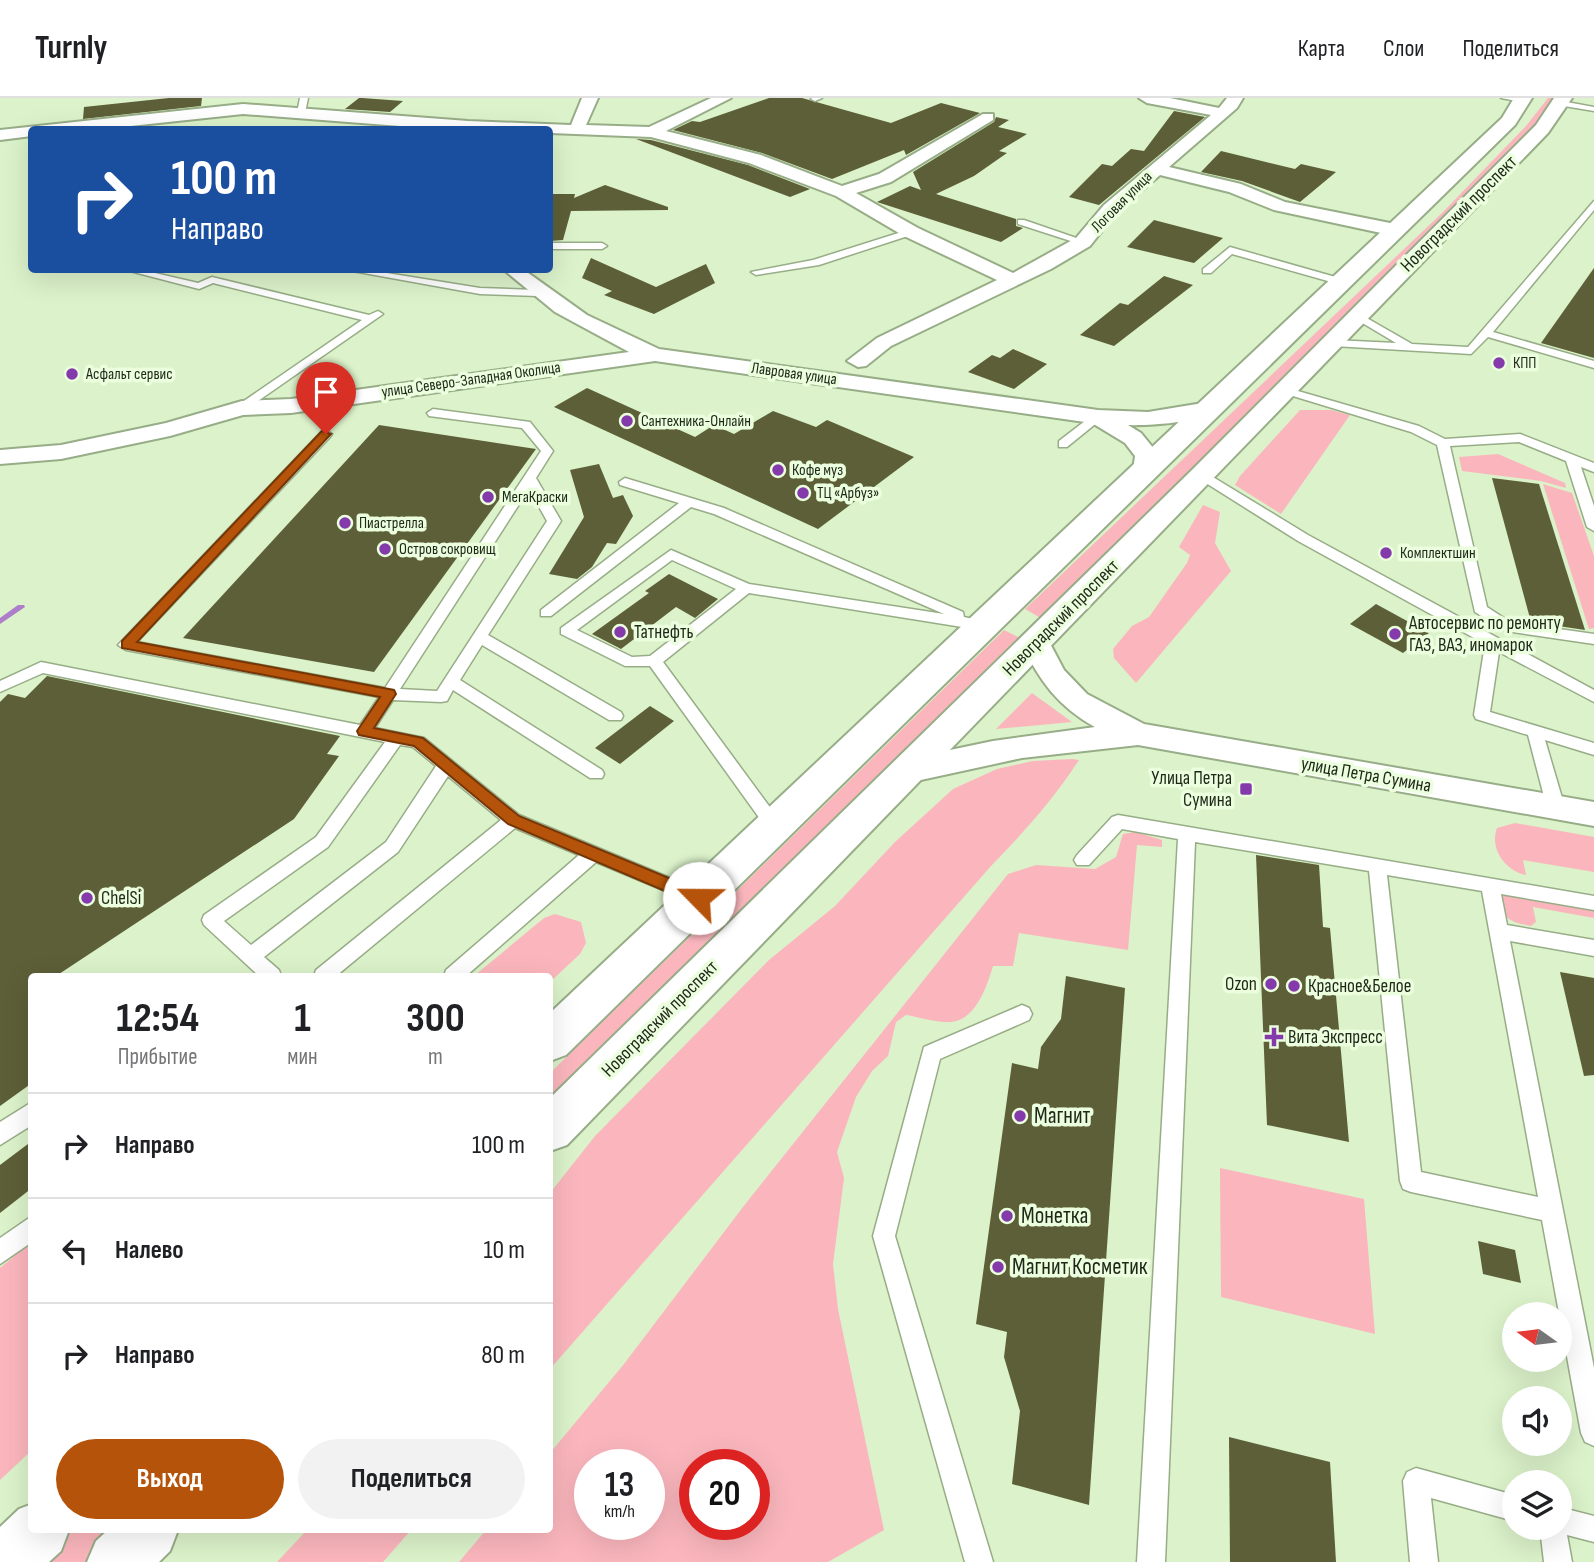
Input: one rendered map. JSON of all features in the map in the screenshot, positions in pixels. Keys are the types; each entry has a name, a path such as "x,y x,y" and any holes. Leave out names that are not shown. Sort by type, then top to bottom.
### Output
{"main road":[{"name":"Новоградский проспект","path":"553,1038 1509,121 1517,99"},
{"name":"Новоградский проспект","path":"553,1126 1287,391 1542,129 1562,101"},
{"path":"6,1562 37,1533"},
{"path":"117,1562 146,1533"}],"street":[{"path":"578,128 590,98"},
{"path":"652,132 723,98"},
{"path":"1146,98 1222,113"},
{"name":"Логовая улица","path":"858,361 884,342 1013,280 1083,242 1110,209 1222,113 1235,98"},
{"path":"77,126 224,109 302,105 468,126"},
{"path":"842,192 885,178 988,117"},
{"path":"553,129 652,132 755,159 842,192 911,233 1013,280"},
{"path":"0,135 28,132"},
{"path":"1156,169 1235,188 1280,206 1395,230"},
{"name":"Лавровая улица","path":"516,273 538,293 622,343 655,355 1098,418"},
{"name":"улица Северо-Западная Околица","path":"0,457 61,452 170,429 242,408 291,406 655,355"},
{"path":"1098,418 1148,419 1209,409"},
{"path":"1098,418 1133,438 1147,455 1145,470"},
{"path":"1036,643 1047,669 1066,694 1097,717 1138,734"},
{"path":"908,771 968,755 1027,745 1138,734"},
{"name":"улица Петра Сумина","path":"1138,734 1594,814"}],"lane":[{"path":"1562,101 1594,108"},
{"path":"1334,343 1471,351 1594,204"},
{"path":"1021,222 1083,242"},
{"path":"756,272 815,263 911,233"},
{"path":"553,246 602,246"},
{"path":"1207,271 1230,250 1342,282"},
{"path":"144,273 199,286 212,280 375,316 242,408"},
{"path":"370,273 480,291 538,293"},
{"path":"1358,316 1410,346"},
{"path":"1485,333 1594,365"},
{"path":"1287,391 1415,429 1443,443 1520,438 1594,468"},
{"path":"365,731 547,451 526,425 433,413"},
{"path":"1063,444 1098,418"},
{"path":"326,434 127,645 389,694 441,697 554,521 529,477"},
{"path":"1443,443 1479,609 1506,626 1594,639"},
{"path":"1572,459 1594,527"},
{"path":"1203,475 1303,538 1594,697"},
{"path":"625,482 719,510 981,625"},
{"path":"546,613 689,502"},
{"path":"746,588 654,661 630,662 566,631 671,554 746,588 981,625"},
{"path":"480,636 615,716"},
{"path":"1493,642 1482,715 1594,749"},
{"path":"654,661 774,825"},
{"path":"0,687 41,667 418,742 513,820 699,898"},
{"path":"450,681 596,774"},
{"path":"1535,732 1556,808"},
{"path":"269,973 211,920 322,842 396,738"},
{"path":"250,957 392,847 446,765"},
{"path":"327,973 513,820"},
{"path":"1083,860 1118,822 1594,902"},
{"path":"1151,1562 1187,834"},
{"path":"456,973 593,853"},
{"path":"1377,866 1411,1181 1551,1211"},
{"path":"1490,885 1594,1433"},
{"path":"1497,931 1594,948"},
{"path":"979,1562 884,1236 930,1052 1022,1014"},
{"path":"0,1135 28,1115"},
{"path":"0,1252 28,1230"},
{"path":"1424,1562 1416,1480 1502,1505"},
{"path":"1572,1523 1594,1529"},
{"path":"1555,1540 1558,1562"}],"shaded area":[{"path":"1548,98 1559,98 1544,123 1044,620 1025,609 1442,213 1526,126"},
{"path":"1300,410 1331,410 1350,415 1281,514 1235,485 1240,476"},
{"path":"1498,454 1565,483 1566,488 1541,481 1462,471 1459,457"},
{"path":"1543,484 1572,493 1594,556 1594,628 1589,629"},
{"path":"1203,505 1220,512 1215,543 1231,571 1136,683 1114,658 1113,649 1132,626 1149,617 1187,563 1190,555 1179,547"},
{"path":"1004,630 1020,638 553,1103 553,1070"},
{"path":"1032,693 1072,722 996,729"},
{"path":"1079,760 1038,815 553,1366 553,1189 595,1136 769,960 835,906 895,842 953,789 997,769 1033,761"},
{"path":"1515,823 1594,837 1594,872 1523,860 1526,875 1512,869 1497,851 1495,836 1497,828"},
{"path":"1136,832 1162,840 1162,847 1137,845 1128,950 1019,933 1013,966 993,966 979,1001 967,1015 960,1020 946,1022 906,1015 896,1022 888,1056 872,1071 856,1097 837,1152 844,1178 833,1264 838,1309 884,1530 828,1562 459,1562 483,1533 553,1533 553,1449 624,1364 743,1207 1008,874 1036,865 1095,869 1116,857 1123,834"},
{"path":"1505,893 1594,908 1594,918 1533,907 1536,922 1531,926 1518,923 1503,912 1499,899"},
{"path":"555,914 581,922 586,943 580,954 553,979 553,973 478,973 544,918"},
{"path":"1220,1168 1364,1199 1375,1334 1221,1297"},
{"path":"28,1245 28,1454 0,1480 0,1268"},
{"path":"71,1533 121,1533 91,1562 40,1562"},
{"path":"304,1533 408,1533 383,1562 277,1562"}],"building":[{"path":"169,98 202,98 201,106 83,119 84,107"},
{"path":"359,98 403,101 390,112 345,109"},
{"path":"769,98 802,98 891,123 941,103 980,113 906,155 904,150 832,179 762,153 673,130 692,121 700,122"},
{"path":"1174,111 1205,117 1099,205 1069,197 1102,164 1112,166 1131,149 1144,151"},
{"path":"996,117 1009,120 998,127 1027,134 999,151 1007,153 974,176 936,194 1016,219 1016,226 1023,228 1001,242 877,202 910,186 921,190 913,172 994,122"},
{"path":"636,139 651,140 748,165 810,189 790,197"},
{"path":"1221,151 1295,169 1301,164 1336,172 1300,202 1242,181 1201,172"},
{"path":"605,185 668,207 668,210 571,211 563,240 553,241 553,194 575,194 574,198"},
{"path":"1154,220 1223,238 1194,263 1127,247"},
{"path":"591,258 656,287 706,264 715,283 654,314 604,295 612,291 582,278"},
{"path":"1594,268 1594,358 1541,343"},
{"path":"1164,276 1193,285 1114,346 1080,335 1120,303 1128,305"},
{"path":"1013,349 1047,364 1014,389 968,372 992,355 1000,358"},
{"name":"ТЦ «Арбуз»","path":"587,388 695,437 714,425 734,434 773,411 816,427 827,420 914,457 818,529 554,407"},
{"path":"379,425 536,449 374,672 183,638"},
{"path":"599,464 613,498 623,495 633,516 616,544 607,543 592,567 577,579 549,574 584,517 570,470"},
{"path":"1492,478 1539,484 1585,630 1531,622"},
{"path":"669,574 718,599 695,618 676,607 621,649 592,634 649,593 645,591"},
{"path":"1376,604 1429,633 1403,653 1350,624"},
{"name":"ChelSi","path":"47,676 340,736 327,754 339,756 294,819 61,973 28,973 28,1086 0,1106 0,702 8,694 25,698"},
{"path":"650,706 674,721 620,764 595,748"},
{"path":"1256,855 1319,865 1323,927 1330,928 1349,1142 1267,1125"},
{"path":"1560,972 1594,978 1594,1075 1584,1076"},
{"path":"1066,976 1125,988 1089,1505 1012,1484 1020,1411 1004,1357 1007,1332 976,1324 1012,1063 1038,1069 1041,1047 1061,1019"},
{"path":"28,1144 28,1191 0,1213 0,1165"},
{"path":"1478,1241 1515,1250 1521,1283 1483,1274"},
{"path":"1229,1437 1330,1462 1336,1562 1230,1562"}],"waterway":[{"path":"0,622 21,607"}],"place":[{"name":"КПП","path":"1499,363"},
{"name":"Асфальт сервис","path":"72,374"},
{"name":"Сантехника-Онлайн","path":"627,421"},
{"name":"Кофе муз","path":"778,470"},
{"name":"ТЦ «Арбуз»","path":"803,493"},
{"name":"МегаКраски","path":"488,497"},
{"name":"Пиастрелла","path":"345,523"},
{"name":"Остров сокровищ","path":"385,549"},
{"name":"Комплектшин","path":"1386,553"},
{"name":"Татнефть","path":"620,632"},
{"name":"Автосервис по ремонту ГАЗ, ВАЗ, иномарок","path":"1395,634"},
{"name":"Улица Петра Сумина","path":"1246,789"},
{"name":"ChelSi","path":"87,898"},
{"name":"Ozon","path":"1271,984"},
{"name":"Красное&Белое","path":"1294,986"},
{"name":"Вита Экспресс","path":"1274,1037"},
{"name":"Магнит","path":"1020,1116"},
{"name":"Монетка","path":"1007,1216"},
{"name":"Магнит Косметик","path":"998,1267"}],"route":[{"path":"326,434 127,645 389,694 365,731 418,742 513,820 699,898"}]}
